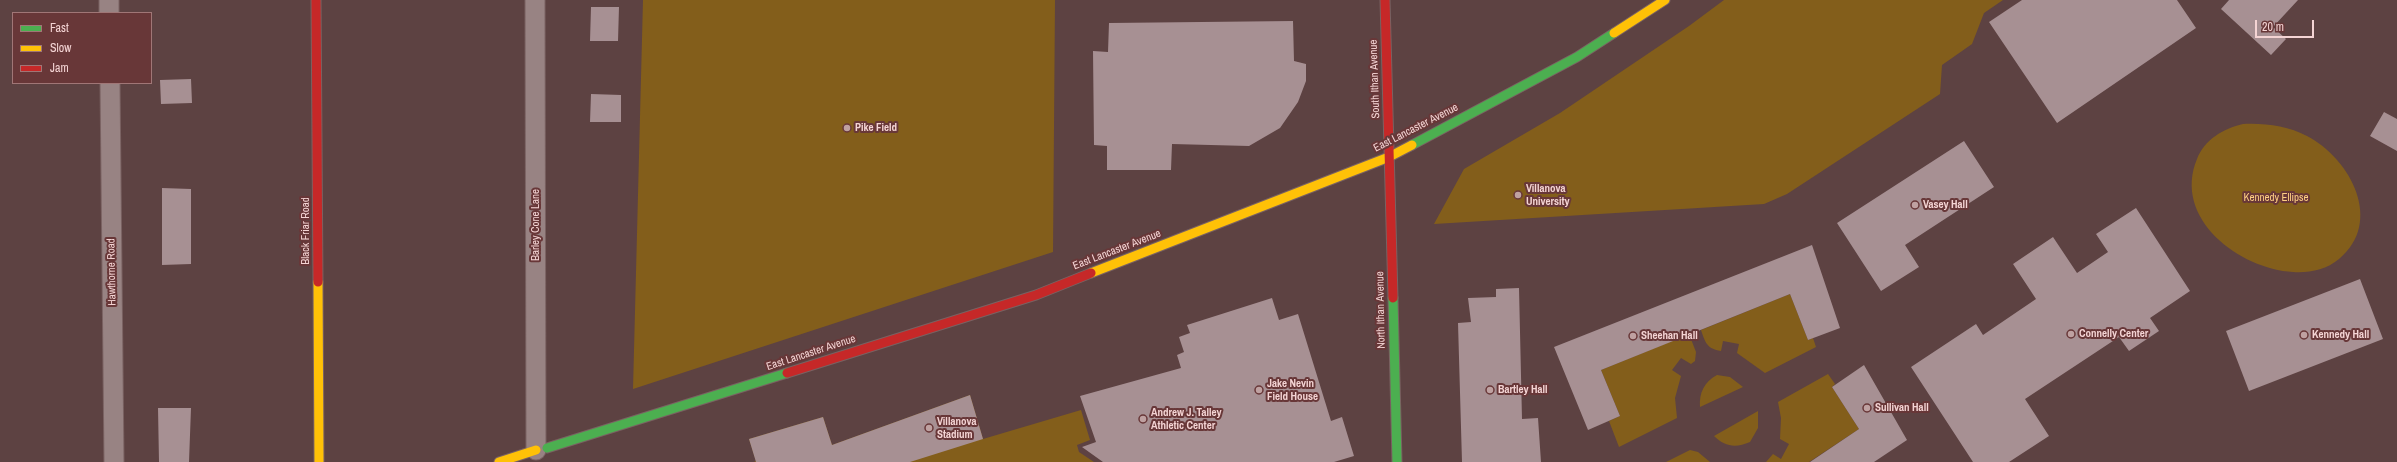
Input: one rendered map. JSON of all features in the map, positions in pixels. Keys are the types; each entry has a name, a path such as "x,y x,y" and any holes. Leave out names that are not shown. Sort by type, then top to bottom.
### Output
{"main road":[{"name":"Black Friar Road","path":"316,0 319,462"},
{"name":"South Ithan Avenue","path":"1385,0 1389,156"},
{"name":"East Lancaster Avenue","path":"499,462 1036,294 1389,156 1576,57 1665,0"},
{"name":"North Ithan Avenue","path":"1389,156 1397,462"}],"street":[{"path":"109,0 109,12"},
{"name":"Barley Cone Lane","path":"535,0 542,449"},
{"name":"Hawthorne Road","path":"110,84 114,462"}],"green space":[{"name":"Pike Field","path":"643,0 1055,0 1053,252 633,389"},
{"path":"1724,0 2003,0 1984,13 1972,44 1942,65 1940,94 1787,194 1764,204 1434,224 1464,169 1560,113 1689,26"},
{"name":"Kennedy Ellipse","path":"2243,124 2276,126 2307,136 2323,146 2337,160 2348,175 2356,192 2360,210 2359,227 2352,244 2334,263 2317,270 2305,272 2273,269 2252,262 2233,251 2216,237 2202,220 2194,202 2192,181 2197,159 2200,152 2210,140 2228,129"},
{"path":"1790,294 1808,340 1813,338 1816,347 1765,373 1737,353 1739,344 1723,341 1721,351 1713,349 1705,341 1701,330"},
{"path":"1689,334 1696,352 1695,361 1691,364 1681,358 1672,370 1681,376 1675,398 1677,418 1619,447 1609,421 1620,416 1601,370"},
{"path":"1828,374 1835,384 1832,387 1859,429 1809,462 1766,462 1773,454 1781,459 1789,444 1780,439 1781,418 1778,402"},
{"path":"1717,375 1730,377 1743,387 1700,407 1700,397 1703,388 1712,378"},
{"name":"Villanova Stadium","path":"970,395 983,439 1081,410 1090,440 1077,445 1079,452 1094,462 754,462 756,461 749,439 823,417 832,445"},
{"path":"1758,411 1758,428 1750,442 1735,446 1722,442 1714,436"},
{"path":"1690,450 1698,452 1710,462 1666,462"}],"building":[{"path":"2022,0 2177,0 2196,28 2057,123 1989,22"},
{"path":"2229,0 2298,0 2273,27 2286,39 2271,55 2221,9"},
{"path":"591,7 619,7 618,41 590,41"},
{"path":"1293,21 1294,61 1306,64 1306,81 1298,102 1280,128 1249,146 1172,144 1171,170 1107,170 1107,146 1094,145 1093,51 1108,52 1109,23"},
{"path":"191,79 192,103 161,104 160,80"},
{"path":"591,94 621,95 621,122 590,122"},
{"path":"2384,112 2397,119 2397,151 2370,136"},
{"name":"Vasey Hall","path":"1964,141 1994,187 1905,245 1919,267 1881,291 1837,223"},
{"path":"162,188 191,189 191,264 162,265"},
{"name":"Connelly Center","path":"2136,208 2190,291 2150,318 2159,331 2129,351 2119,337 2025,399 2049,436 2009,462 1973,462 1911,367 1976,324 1983,335 2036,299 2013,264 2053,237 2077,273 2108,252 2096,234"},
{"name":"Sheehan Hall","path":"1812,245 1840,328 1808,340 1790,294 1601,370 1620,416 1588,430 1554,347"},
{"name":"Kennedy Hall","path":"2360,279 2383,339 2249,391 2226,331"},
{"name":"Bartley Hall","path":"1519,288 1522,419 1538,418 1541,462 1462,462 1458,323 1471,322 1468,298 1496,297 1496,289"},
{"path":"1272,298 1279,320 1298,314 1331,421 1342,417 1354,456 1334,462 1103,462 1082,447 1096,442 1080,396 1181,368 1177,355 1184,352 1179,337 1190,333 1187,325"},
{"name":"Sullivan Hall","path":"1864,365 1907,440 1874,462 1810,462 1859,429 1832,387"},
{"name":"Villanova Stadium","path":"970,395 983,439 910,462 756,462 749,439 823,417 832,445"},
{"path":"158,408 191,408 189,462 159,462"}],"traffic: fast":[{"path":"1412,145 1577,57 1614,33"},
{"path":"1393,298 1397,462"},
{"path":"547,448 787,373"}],"traffic: slow":[{"path":"1614,33 1665,0"},
{"path":"1091,273 1389,157 1412,145"},
{"path":"318,282 319,462"},
{"path":"499,462 536,450"}],"traffic: jam":[{"path":"316,0 318,282"},
{"path":"1385,0 1393,298"},
{"path":"787,373 1036,295 1091,273"}],"place":[{"name":"Pike Field","path":"847,128"},
{"name":"Villanova University","path":"1518,195"},
{"name":"Vasey Hall","path":"1915,205"},
{"name":"Connelly Center","path":"2071,334"},
{"name":"Kennedy Hall","path":"2304,335"},
{"name":"Sheehan Hall","path":"1633,336"},
{"name":"Jake Nevin Field House","path":"1259,390"},
{"name":"Bartley Hall","path":"1490,390"},
{"name":"Sullivan Hall","path":"1867,408"},
{"name":"Andrew J. Talley Athletic Center","path":"1143,419"},
{"name":"Villanova Stadium","path":"929,428"}]}
